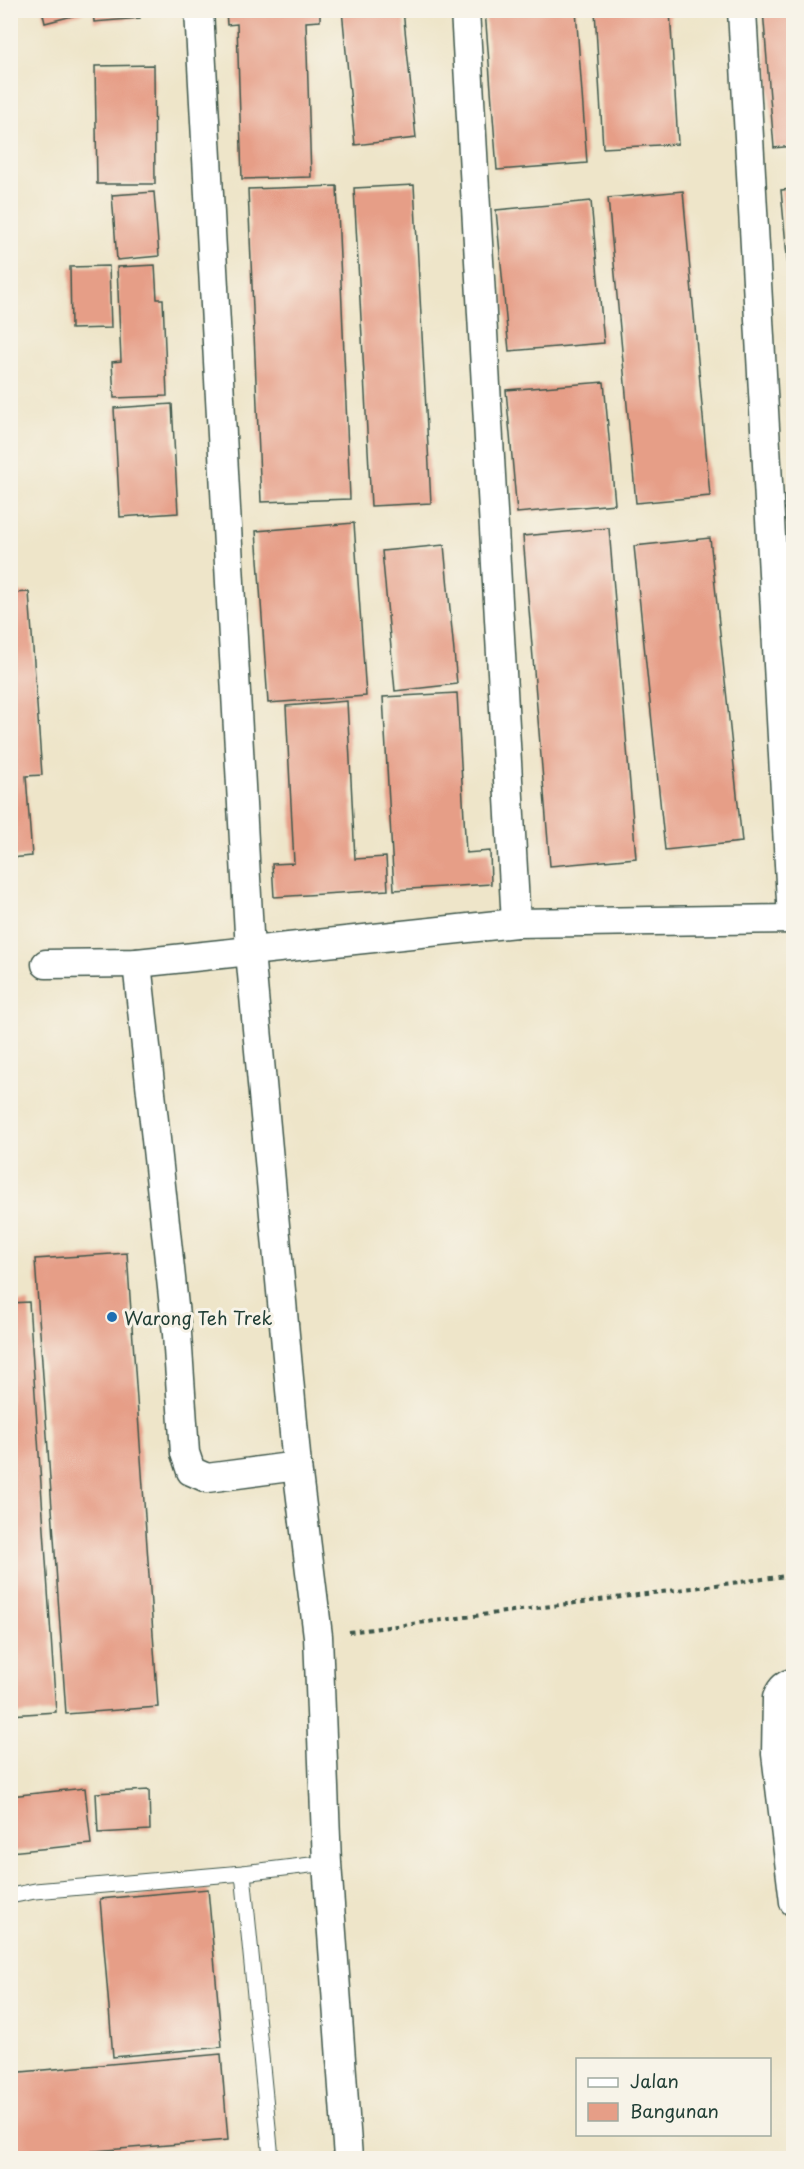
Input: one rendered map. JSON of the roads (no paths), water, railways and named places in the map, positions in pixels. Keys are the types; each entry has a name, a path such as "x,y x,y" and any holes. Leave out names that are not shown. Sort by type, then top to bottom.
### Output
{"street":[{"path":"199,10 250,952 297,1467 318,1636 327,1863 348,2158"},
{"path":"465,10 516,923"},
{"path":"46,964 137,963 516,923 793,919 742,10"},
{"path":"137,963 177,1334 185,1453 191,1470 207,1478 297,1467"},
{"path":"794,1683 785,1685 777,1698 776,1754 794,1902"}],"lane":[{"path":"10,1896 35,1891 243,1873 327,1863"},
{"path":"243,1873 271,2158"}],"place":[{"name":"Warong Teh Trek","path":"112,1317"}]}
